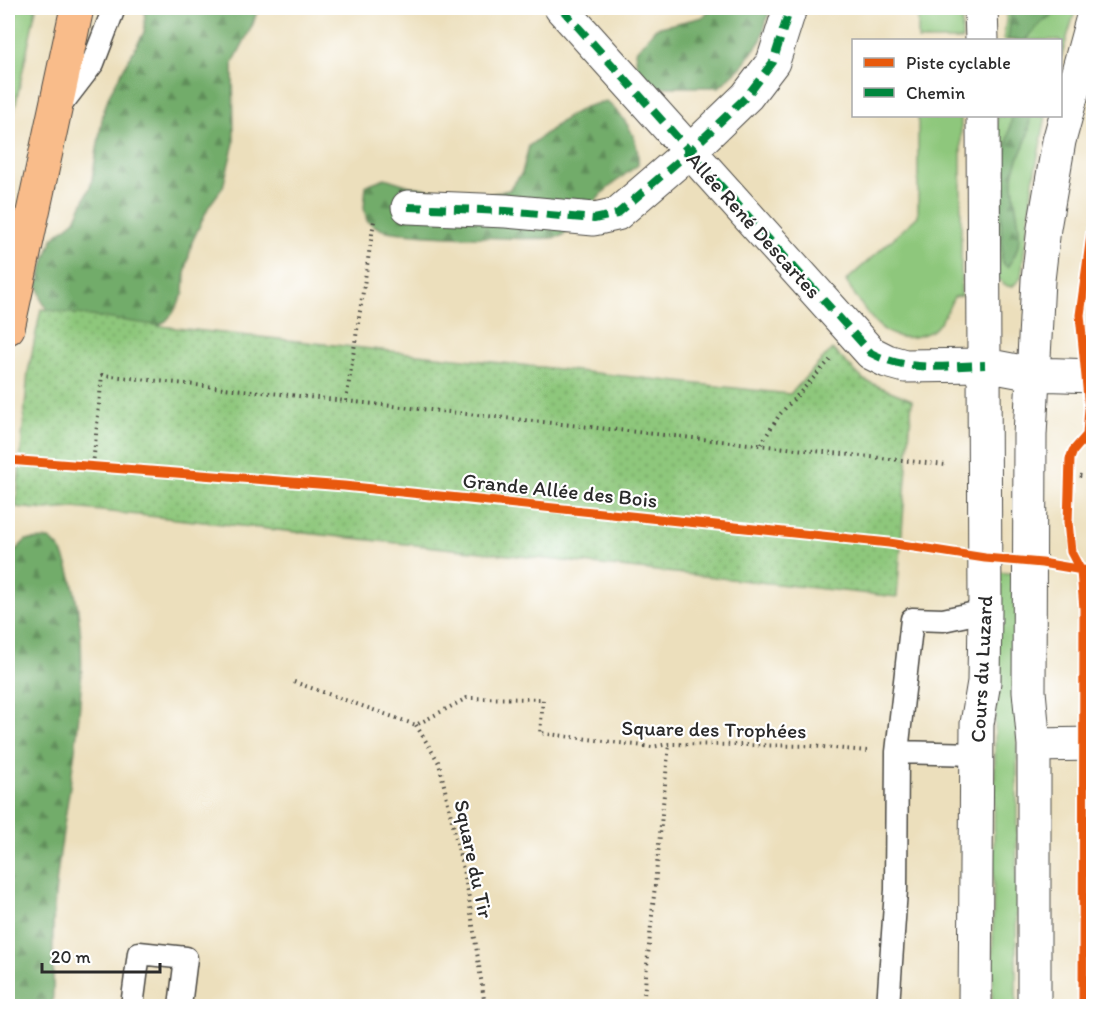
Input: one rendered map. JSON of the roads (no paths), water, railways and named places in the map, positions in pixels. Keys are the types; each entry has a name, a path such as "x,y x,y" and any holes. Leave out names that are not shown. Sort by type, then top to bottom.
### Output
{"highway":[{"path":"8,328 77,8"}],"street":[{"name":"Allée René Descartes","path":"561,8 688,153 852,335 871,353 886,361 905,366 985,365 1033,374 1089,376"},
{"path":"408,207 506,211 594,219 617,214 688,153 747,96 773,62 790,8"},
{"path":"981,8 982,39"},
{"path":"1034,1006 1034,745 1029,691 1030,471 1038,280 1048,197 1072,87 1094,13"},
{"name":"Cours du Luzard","path":"975,1006 976,754 977,724 984,682 985,611 982,117"},
{"path":"1034,745 1094,744"}],"lane":[{"path":"52,117 93,63 114,8"},
{"path":"888,1006 896,890 897,752 912,619 943,620 985,611"},
{"path":"897,752 976,754"},
{"path":"132,1006 139,953 186,958 180,1006"}]}
